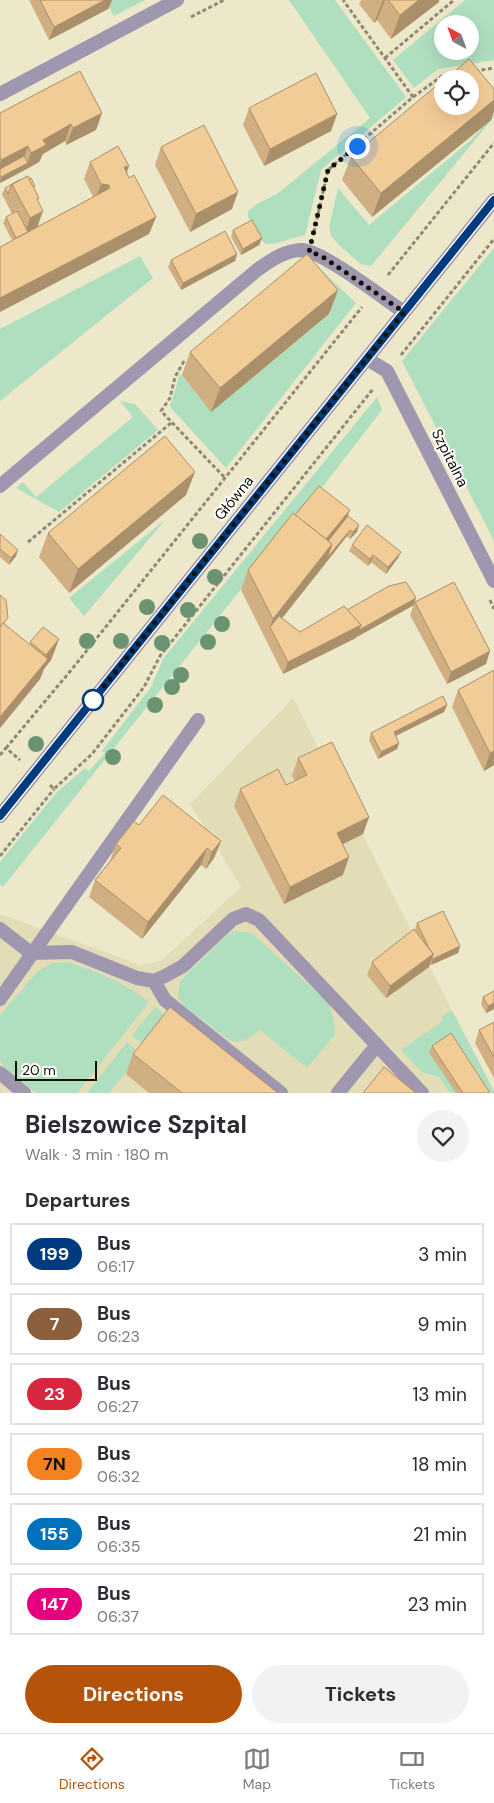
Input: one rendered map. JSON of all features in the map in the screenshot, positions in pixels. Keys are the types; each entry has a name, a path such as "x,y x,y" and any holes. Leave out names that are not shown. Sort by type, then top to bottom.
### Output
{"street":[{"path":"0,94 177,0"},
{"name":"Główna","path":"0,816 494,200"},
{"path":"0,486 257,270 278,256 302,250 320,255 404,312"},
{"name":"Szpitalna","path":"367,358 387,371 494,581"},
{"path":"0,999 198,720"},
{"path":"0,929 31,954 72,952 137,978 154,980 183,966 233,919 246,914 259,920 422,1093"},
{"path":"154,980 165,1000 281,1093"},
{"path":"338,1093 377,1045"},
{"path":"0,1073 24,1093"}],"path":[{"path":"343,0 413,97"},
{"path":"385,58 454,0"},
{"path":"479,70 494,68"},
{"path":"309,252 328,170 413,97 434,82"},
{"path":"6,748 72,669 494,143"},
{"path":"0,856 54,789 92,754 144,687 160,656 494,239"},
{"path":"188,355 174,377 170,398 161,411 225,478"},
{"path":"28,542 171,423"},
{"path":"35,773 54,789"}],"shaded area":[{"path":"293,698 494,1093 0,1093 0,914 141,965 161,961 241,887 190,804"}],"green space":[{"path":"105,0 145,0 114,16"},
{"path":"289,0 335,0 406,97 321,170 305,235 273,244 266,244 261,240 248,217 248,211 277,194 370,118"},
{"path":"465,0 494,0 494,60 434,70 434,72 414,88 393,60 434,26 434,60 479,60 479,15 447,15"},
{"path":"494,114 494,117 371,266 361,264 331,236 329,227 338,188 369,225 471,140"},
{"path":"494,248 494,541 402,361"},
{"path":"140,256 153,278 0,401 0,329"},
{"path":"318,267 356,303 226,468 170,407 180,373 212,411 331,313"},
{"path":"377,397 382,410 314,498 3,887 0,884 0,862 57,792 85,768 89,771 105,753 102,751 151,687 163,659"},
{"path":"120,401 135,404 158,430 59,512 16,488 23,482 36,497 133,417"},
{"path":"166,519 84,616 69,598"},
{"path":"235,931 254,935 329,1003 335,1035 307,1068 260,1030 242,1041 229,1040 184,1006 178,998 181,980 227,935"},
{"path":"66,962 109,978 149,1002 77,1093 36,1093 0,1061 0,1015 38,971 53,963"},
{"path":"155,1007 223,1060 145,1046 132,1035"},
{"path":"452,1010 494,1093 450,1093 439,1077 422,1072 401,1050 443,1021 441,1017"},
{"path":"127,1042 141,1054 109,1093 87,1093"}],"building":[{"path":"40,0 105,0 54,27"},
{"path":"388,0 419,0 400,15"},
{"path":"470,60 478,70 456,70"},
{"path":"80,71 102,113 73,128 71,124 43,140 46,145 31,153 28,146 1,160 0,113"},
{"path":"479,71 494,89 494,100 479,112"},
{"path":"316,73 337,114 270,149 249,108"},
{"path":"434,88 434,115 476,115 381,193 351,157"},
{"path":"204,125 238,192 196,214 161,147"},
{"path":"118,146 129,166 124,167 129,178 134,175 156,217 0,298 0,247 110,188 109,185 101,184 90,162"},
{"path":"24,156 28,163 1,177 0,169"},
{"path":"28,176 43,211 30,218 12,184"},
{"path":"31,178 35,186 33,187 29,179"},
{"path":"12,184 8,194 5,188"},
{"path":"17,211 28,232 16,238 6,217"},
{"path":"252,220 262,238 243,249 233,230"},
{"path":"225,231 237,254 183,283 171,260"},
{"path":"307,254 338,290 220,388 190,352"},
{"path":"165,436 195,472 78,569 48,533"},
{"path":"319,486 350,510 326,539 295,515"},
{"path":"293,513 332,544 273,619 248,570"},
{"path":"348,516 359,525 353,532 350,530 327,558 332,544 328,541"},
{"path":"367,525 401,552 388,567 373,555 370,559 352,545"},
{"path":"0,534 18,550 11,558 0,549"},
{"path":"406,582 416,598 359,630 361,625 347,610 389,586"},
{"path":"454,582 490,651 451,672 415,602"},
{"path":"0,595 6,600 8,618 0,627"},
{"path":"344,606 361,625 288,662 270,627 279,616 300,632"},
{"path":"3,623 48,659 0,717 0,627"},
{"path":"43,627 59,639 46,655 30,642"},
{"path":"494,670 494,751 490,753 458,690"},
{"path":"443,696 447,705 394,732 399,743 381,752 371,733"},
{"path":"332,742 369,817 337,833 349,857 290,887 240,789 278,769 286,785 307,775 298,758"},
{"path":"163,795 221,841 212,852 207,848 148,922 95,880 121,848 116,844 134,821 139,825"},
{"path":"443,911 460,946 433,959 433,954 417,923"},
{"path":"414,929 433,954 390,986 372,962"},
{"path":"494,991 494,1003 488,1006 483,997"},
{"path":"170,1007 278,1093 182,1093 133,1054"},
{"path":"494,1022 494,1057 479,1030"},
{"path":"451,1033 490,1093 463,1093 432,1046"},
{"path":"384,1067 416,1093 363,1093"}],"bus line":[{"name":"199","path":"0,816 494,200"}],"route":[{"path":"93,700 404,312 320,255 309,252 328,170 357,146"}]}
